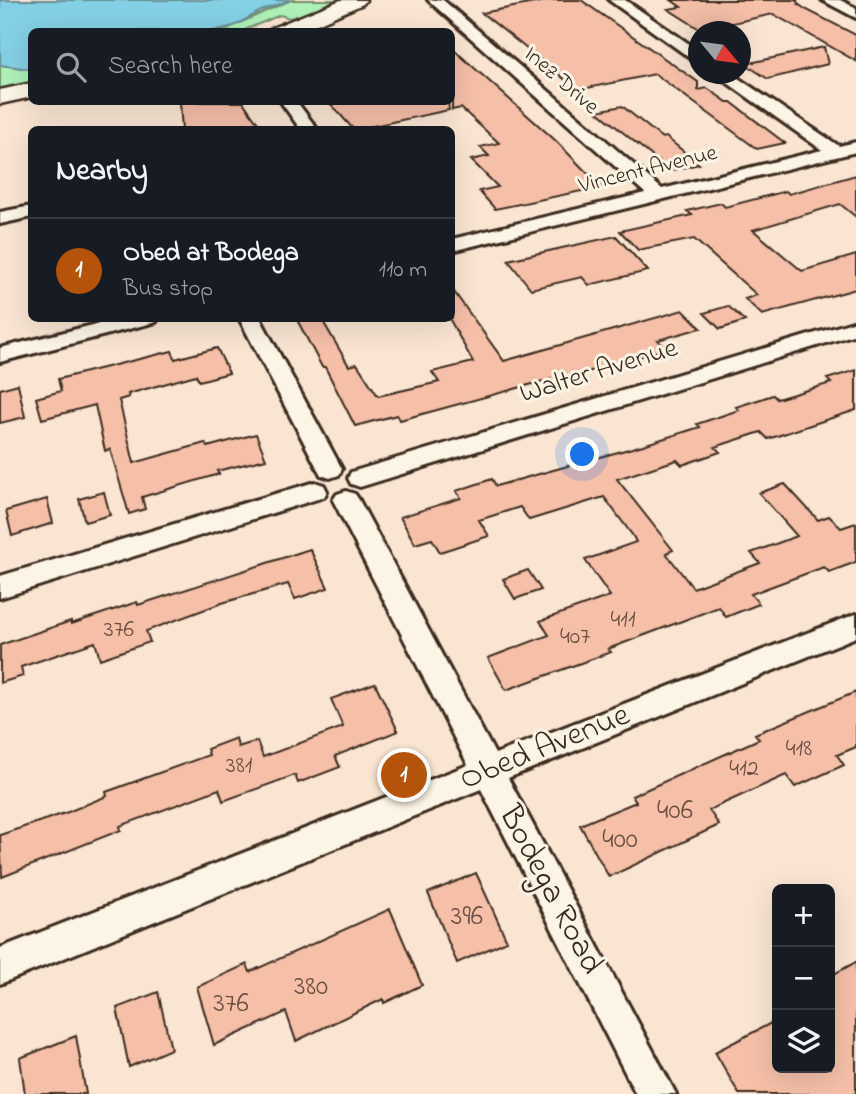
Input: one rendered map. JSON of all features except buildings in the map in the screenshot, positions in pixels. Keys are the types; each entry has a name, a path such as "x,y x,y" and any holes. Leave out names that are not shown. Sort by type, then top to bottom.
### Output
{"main road":[{"path":"290,28 356,0"},
{"path":"0,97 28,91"}],"street":[{"name":"Inez Drive","path":"435,0 659,195"},
{"path":"616,0 688,50"},
{"path":"829,0 856,14"},
{"path":"737,84 836,152"},
{"path":"291,105 307,126"},
{"name":"Vincent Avenue","path":"455,244 856,147"},
{"path":"0,218 28,212"},
{"path":"0,355 133,322"},
{"path":"250,322 330,468"},
{"name":"Walter Avenue","path":"353,489 856,327"},
{"path":"330,468 348,469 353,489 327,501 315,491 316,478 330,468"},
{"name":"Bodega Road","path":"353,489 488,771 657,1094"},
{"path":"0,587 315,491"},
{"name":"Obed Avenue","path":"0,966 856,625"}],"green space":[{"path":"291,0 340,0 307,14 290,18 280,15 249,28 228,28"},
{"path":"0,65 28,69 28,85 0,90"}],"water":[{"path":"0,0 291,0 226,28 28,28 28,69 0,65"}],"place":[{"name":"Obed at Bodega","path":"404,775"}]}
